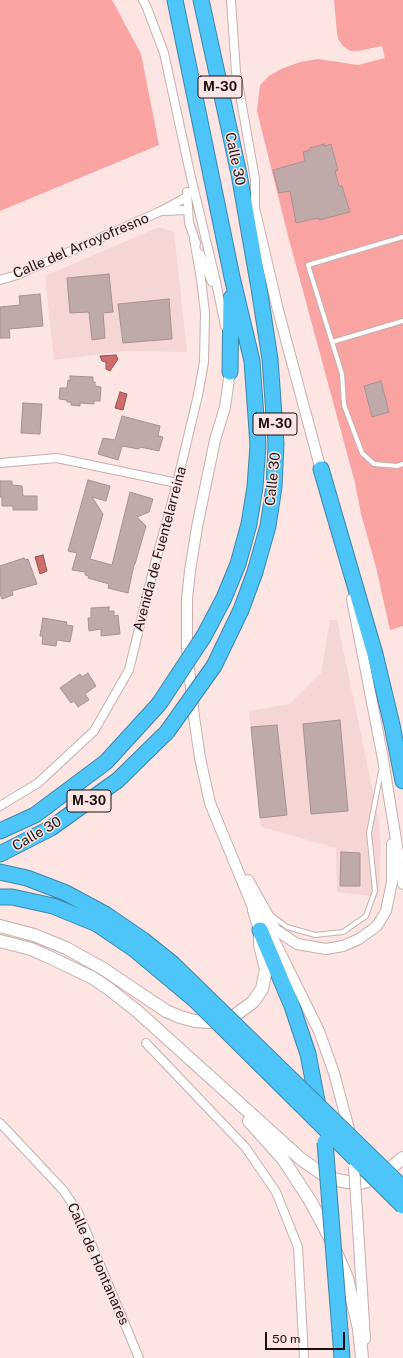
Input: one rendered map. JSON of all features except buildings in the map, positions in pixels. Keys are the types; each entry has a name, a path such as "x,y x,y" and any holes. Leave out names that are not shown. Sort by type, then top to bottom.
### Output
{"highway":[{"name":"Calle 30","path":"0,831 36,815 106,762 159,704 204,636 224,598 238,564 249,524 255,487 258,445 252,361 232,278 175,0"},
{"name":"Calle 30","path":"0,854 51,828 118,780 167,732 214,666 241,610 255,572 268,526 274,487 276,444 270,359 239,174 201,0"},
{"path":"239,174 255,212"},
{"path":"230,372 232,278"},
{"path":"321,469 375,654 392,725 403,781"},
{"path":"0,872 27,878 66,893 105,914 139,944 403,1206"},
{"path":"0,897 12,897 53,906 97,924 139,944 174,964 403,1188"},
{"path":"260,930 292,1006 306,1047 325,1142 342,1358"}],"main road":[{"path":"0,926 34,935 66,948 102,968 151,1002 180,1017 195,1021 208,1022 234,1016 248,1007 262,989 266,969 260,945 259,910"},
{"path":"0,941 31,949 47,956 93,978 109,989 137,1011 301,1159 324,1175 348,1182 366,1182 382,1176 403,1158"},
{"path":"194,1064 250,1121 283,1159 311,1202 330,1238 347,1278 359,1329 362,1358"}],"street":[{"path":"143,0 164,53 190,173 221,304 225,324 230,372 224,407 215,440 197,527 187,599 187,648 200,758 210,803 234,858 319,1031 334,1072 352,1140 366,1358"},
{"path":"231,0 236,72 255,179 255,212 278,310 321,469 352,600 383,760 403,884"},
{"name":"Avenida de Fuentelarreina","path":"190,173 187,197 189,223 194,239 221,304"},
{"name":"Calle del Arroyofresno","path":"0,280 17,275 161,211 187,197"},
{"name":"Calle del Arroyofresno","path":"161,211 187,210"},
{"name":"Avenida de Fuentelarreina","path":"0,806 38,783 94,731 129,670 154,567 177,483 198,395 204,362 205,313 194,239"},
{"path":"0,463 57,458 177,483"},
{"path":"259,910 276,930 297,944 326,949 343,946 359,939 377,926 386,911 392,882 391,809"},
{"path":"146,1043 246,1148 276,1192 298,1247 304,1358"},
{"name":"Calle de Hontanares","path":"0,1123 63,1190 78,1212 139,1358"}],"lane":[{"path":"403,237 308,265 342,374 344,405 362,453 374,464 397,466 403,464"},
{"path":"332,342 403,321"},
{"path":"259,910 287,927 316,935 343,932 366,916 375,891 369,833 383,760"}],"shaded area":[{"path":"0,0 112,0 141,54 159,145 0,211"},
{"path":"334,0 403,0 403,626 390,630 376,567 361,514 355,483 287,232 257,111 260,85 269,76 281,69 300,62 318,59 358,65 385,58 382,46 358,51 350,51 343,46 338,39"},
{"path":"159,227 174,232 187,352 126,351 54,360 45,276"},
{"path":"116,355 118,359 110,371 106,369 106,362 102,361 100,356"},
{"path":"120,392 127,394 123,410 115,408"},
{"path":"43,555 47,571 40,574 35,557"},
{"path":"330,620 337,620 379,821 381,851 378,897 337,892 336,848 261,827 249,711 290,704 321,673"}]}
